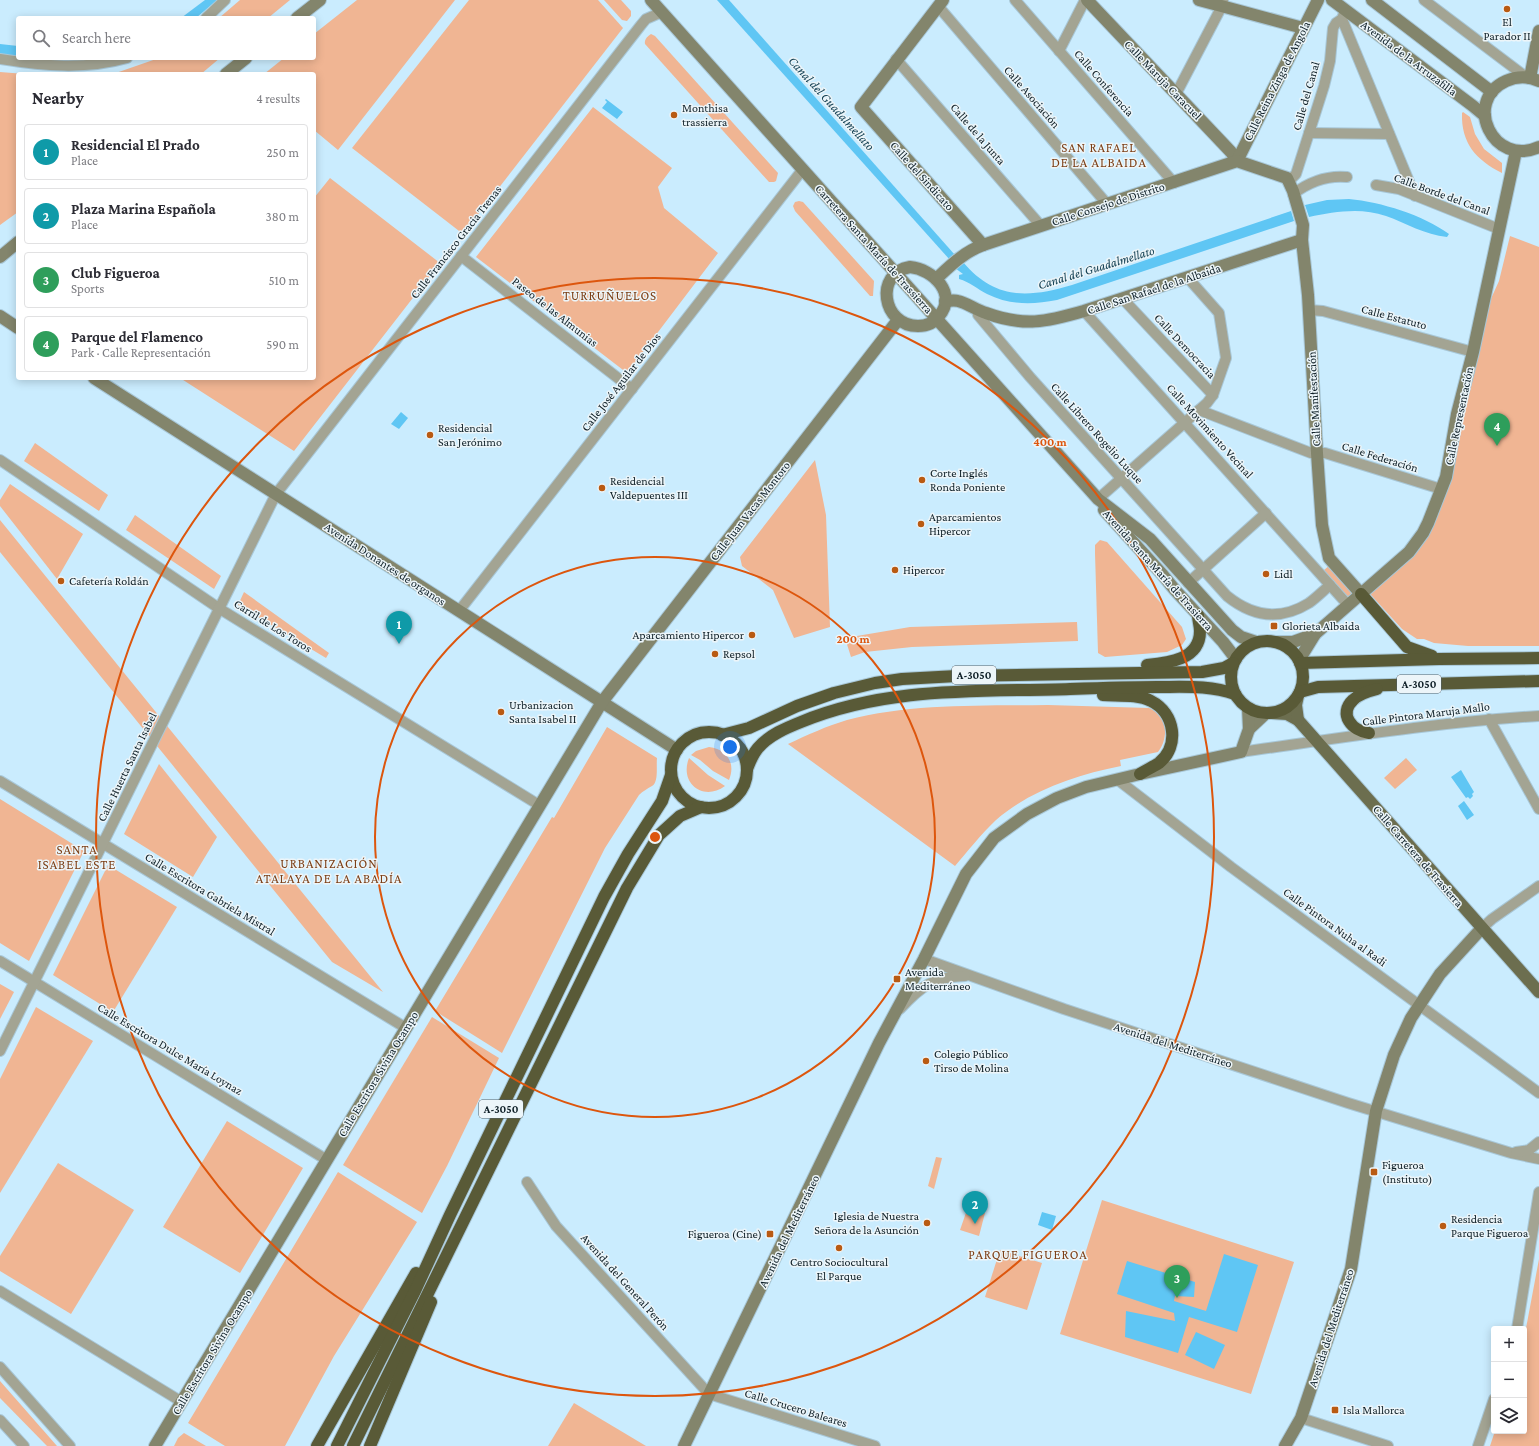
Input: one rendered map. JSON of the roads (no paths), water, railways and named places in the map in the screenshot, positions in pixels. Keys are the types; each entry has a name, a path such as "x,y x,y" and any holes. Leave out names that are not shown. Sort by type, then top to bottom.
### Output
{"highway":[{"path":"1361,594 1407,647 1439,659"},
{"path":"1055,674 1177,661 1191,652 1198,640 1200,632 1198,615"},
{"path":"1256,642 1277,642 1290,649 1300,662 1304,678 1299,694"},
{"name":"A-3050","path":"337,1446 415,1291 450,1215 604,897 628,854 662,801 671,775 672,762 677,750 686,740 697,734 710,732 722,735 749,728 819,698 875,683 927,676 1202,672 1224,668 1234,661 1242,650 1256,642"},
{"name":"A-3050","path":"1300,662 1539,658"},
{"path":"1234,661 1230,679 1235,694 1240,702 1256,712 1269,714"},
{"name":"A-3050","path":"1269,714 1287,708 1299,694 1318,687 1539,681"},
{"path":"1369,734 1354,729 1349,722 1347,715 1348,706 1354,699 1363,693 1387,685"},
{"name":"A-3050","path":"353,1446 612,916 641,863 659,835 672,821 701,807 713,808 724,805 733,799 741,791 746,780 747,769 752,755 768,738 789,727 842,707 890,697 924,693 1202,687 1222,690 1235,694"},
{"path":"1026,690 1141,698 1151,701 1160,707 1170,721 1173,740 1160,762 1140,774"},
{"path":"722,735 737,745 746,761 747,769"},
{"path":"671,775 681,796 690,803 701,807"},
{"path":"317,1446 369,1353 450,1215"},
{"path":"370,1446 423,1322 463,1222"}],"main road":[{"path":"1298,720 1296,705 1299,694"},
{"name":"Calle Carretera de Trasierra","path":"1269,714 1286,714 1298,720 1539,992"}],"street":[{"path":"208,16 225,0"},
{"path":"300,16 320,0"},
{"name":"Carretera Santa María de Trassierra","path":"651,0 1098,499"},
{"name":"Calle Conferencia","path":"1014,0 1174,183"},
{"path":"1059,51 1086,0"},
{"name":"Calle Maruja Caracuel","path":"1086,0 1231,152 1237,161"},
{"path":"1199,0 1222,3 1303,28"},
{"name":"Calle Reina Zinga de Angola","path":"1237,161 1318,0"},
{"name":"Avenida de la Arruzafilla","path":"1332,0 1344,15 1485,116"},
{"name":"Avenida de la Arruzafilla","path":"1372,0 1492,92"},
{"path":"1424,0 1532,79"},
{"path":"896,59 940,3"},
{"name":"Calle Asociación","path":"940,3 1107,204"},
{"path":"1176,94 1222,3"},
{"name":"Calle Francisco Gracia Trenas","path":"276,494 641,25 646,19 662,12"},
{"path":"1344,15 1389,134 1415,196"},
{"name":"Calle del Canal","path":"1289,180 1296,174 1324,86 1330,61 1332,30 1336,23 1344,15"},
{"path":"1532,79 1539,31"},
{"path":"0,59 72,66 88,66 118,60"},
{"name":"Calle del Sindicato","path":"896,59 861,107 983,245"},
{"name":"Calle de la Junta","path":"896,59 1041,226"},
{"path":"228,72 244,60"},
{"path":"1532,79 1519,77 1506,81 1492,92 1486,105 1485,116 1488,128 1494,138 1503,146 1516,151 1528,151 1539,147"},
{"path":"1309,133 1389,134"},
{"name":"Calle Representación","path":"1300,662 1315,634 1409,552 1417,542 1428,523 1446,477 1457,414 1473,352 1516,151"},
{"path":"1237,161 1289,180 1303,225 1302,240"},
{"name":"Calle Consejo de Distrito","path":"936,279 971,249 1237,161"},
{"name":"Calle José Aguilar de Dios","path":"459,611 803,169"},
{"path":"1293,194 1305,185 1318,180 1336,176 1347,177"},
{"name":"Calle Borde del Canal","path":"1376,184 1399,190 1499,229"},
{"name":"Calle San Rafael de la Albaida","path":"945,301 958,301 991,315 1021,322 1049,321 1188,278 1302,240"},
{"name":"Calle Manifestación","path":"1302,240 1309,310 1322,525 1329,558"},
{"path":"0,257 16,244"},
{"name":"Paseo de las Almunias","path":"461,256 632,389"},
{"path":"906,268 914,268 927,272 936,279 942,288 945,301 942,313 937,319 927,325 918,326 906,324 898,320 890,309 886,296 889,282 896,273 906,268"},
{"path":"1098,499 1207,404 1213,395 1226,358 1219,313 1188,278"},
{"name":"Calle Democracia","path":"1122,298 1213,395"},
{"name":"Calle Librero Rogelio Luque","path":"979,310 978,315 1020,366 1226,596 1250,611 1279,615 1295,610 1309,603 1330,585"},
{"name":"Calle Estatuto","path":"1309,310 1323,311 1473,352"},
{"name":"Calle Movimiento Vecinal","path":"1084,311 1348,605"},
{"path":"0,316 16,327"},
{"name":"Calle Juan Vacas Montoro","path":"602,702 898,320"},
{"name":"Avenida Donantes de organos","path":"97,380 677,750"},
{"name":"Calle Federación","path":"1199,410 1311,453 1325,453 1441,489"},
{"name":"Carril de Los Toros","path":"0,460 220,609 539,805"},
{"name":"Calle Huerta Santa Isabel","path":"0,1051 276,494"},
{"name":"Avenida Santa María de Trasierra","path":"1098,499 1150,539 1188,583 1232,630 1241,637 1256,642"},
{"name":"Avenida Santa María de Trasierra","path":"1098,499 1104,511 1223,642 1234,661"},
{"path":"1188,583 1266,513"},
{"path":"1316,569 1329,558 1361,594"},
{"name":"Calle Representación","path":"1277,642 1293,642 1315,634"},
{"name":"Calle Escritora Sivina Ocampo","path":"155,1446 602,702"},
{"path":"924,959 966,874 994,838 1027,814 1057,798 1086,787 1242,752 1249,729 1248,708"},
{"path":"1249,729 1269,714"},
{"name":"Calle Pintora Maruja Mallo","path":"1242,752 1489,719 1539,716"},
{"path":"1489,719 1539,809"},
{"name":"Calle Pintora Nuha al Radi","path":"1118,780 1231,867 1539,1093"},
{"name":"Calle Escritora Gabriela Mistral","path":"0,782 406,1028"},
{"path":"1376,1111 1394,1055 1411,1018 1444,969 1492,919 1539,886"},
{"name":"Avenida del Mediterráneo","path":"684,1446 893,1017 924,959 1064,1009 1348,1103 1511,1153 1539,1160"},
{"name":"Calle Escritora Dulce María Loynaz","path":"0,961 327,1160"},
{"name":"Avenida del Mediterráneo","path":"893,1017 921,989 934,981 951,976 971,976"},
{"name":"Avenida del Mediterráneo","path":"1286,1446 1301,1418 1351,1270 1376,1111"},
{"path":"1511,1153 1524,1152 1539,1142"},
{"name":"Avenida del General Perón","path":"527,1182 556,1226 709,1394"},
{"path":"1517,1326 1539,1192"},
{"path":"0,1291 182,1402"},
{"path":"0,1367 70,1446"},
{"name":"Calle Crucero Baleares","path":"709,1394 875,1446"},
{"path":"1478,1446 1491,1408"},
{"path":"1301,1418 1388,1446"},
{"path":"0,1420 24,1446"}],"water":[{"path":"205,0 217,0 198,16 184,16"},
{"path":"717,0 729,0 955,255 950,260"},
{"path":"0,44 16,46 16,56 0,54"},
{"path":"49,60 98,60 88,61"},
{"path":"606,99 623,112 617,119 602,108 607,102 605,100"},
{"path":"1349,199 1374,203 1401,210 1439,227 1449,234 1447,237 1431,234 1376,213 1347,211 1309,217 1305,205 1327,200"},
{"path":"1291,211 1294,221 1048,302 1021,303 995,298 959,279 959,275 963,274 955,268 963,262 987,283 1013,293 1041,292 1072,285"},
{"path":"401,412 408,418 399,429 391,424"},
{"path":"1461,770 1474,792 1470,799 1468,797 1466,798 1451,777"},
{"path":"1464,801 1474,815 1467,820 1458,806"},
{"path":"1042,1212 1056,1216 1052,1230 1038,1225"},
{"path":"1224,1254 1258,1265 1237,1332 1189,1317 1178,1353 1125,1337 1126,1311 1175,1321 1174,1313 1117,1294 1127,1261 1195,1282 1194,1297 1175,1296 1174,1301 1206,1311"},
{"path":"1196,1332 1225,1345 1214,1369 1185,1355"}],"place":[{"name":"El Parador II","path":"1507,9"},
{"name":"Monthisa trassierra","path":"674,115"},
{"name":"Residencial San Jerónimo","path":"430,435"},
{"name":"Parque del Flamenco","path":"1497,446"},
{"name":"Corte Inglés Ronda Poniente","path":"922,480"},
{"name":"Residencial Valdepuentes III","path":"602,488"},
{"name":"Aparcamientos Hipercor","path":"921,524"},
{"name":"Hipercor","path":"895,570"},
{"name":"Lidl","path":"1266,574"},
{"name":"Cafetería Roldán","path":"61,581"},
{"name":"Glorieta Albaida","path":"1274,626"},
{"name":"Aparcamiento Hipercor","path":"752,635"},
{"name":"Residencial El Prado","path":"399,644"},
{"name":"Repsol","path":"715,654"},
{"name":"Urbanizacion Santa Isabel II","path":"501,712"},
{"name":"Avenida Mediterráneo","path":"897,979"},
{"name":"Colegio Público Tirso de Molina","path":"926,1061"},
{"name":"Figueroa (Instituto)","path":"1374,1172"},
{"name":"Iglesia de Nuestra Señora de la Asunción","path":"927,1223"},
{"name":"Plaza Marina Española","path":"975,1224"},
{"name":"Residencia Parque Figueroa","path":"1443,1226"},
{"name":"Figueroa (Cine)","path":"770,1234"},
{"name":"Centro Sociocultural El Parque","path":"839,1248"},
{"name":"Club Figueroa","path":"1177,1298"},
{"name":"Isla Mallorca","path":"1335,1410"}],"district":[{"name":"SAN RAFAEL DE LA ALBAIDA","path":"1099,154"},
{"name":"TURRUÑUELOS","path":"610,295"},
{"name":"SANTA ISABEL ESTE","path":"77,856"},
{"name":"URBANIZACIÓN ATALAYA DE LA ABADÍA","path":"329,870"},
{"name":"PARQUE FIGUEROA","path":"1028,1254"}],"water label":[{"name":"Canal del Guadalmellato","path":"832,103"},
{"name":"Canal del Guadalmellato","path":"1096,267"}]}
